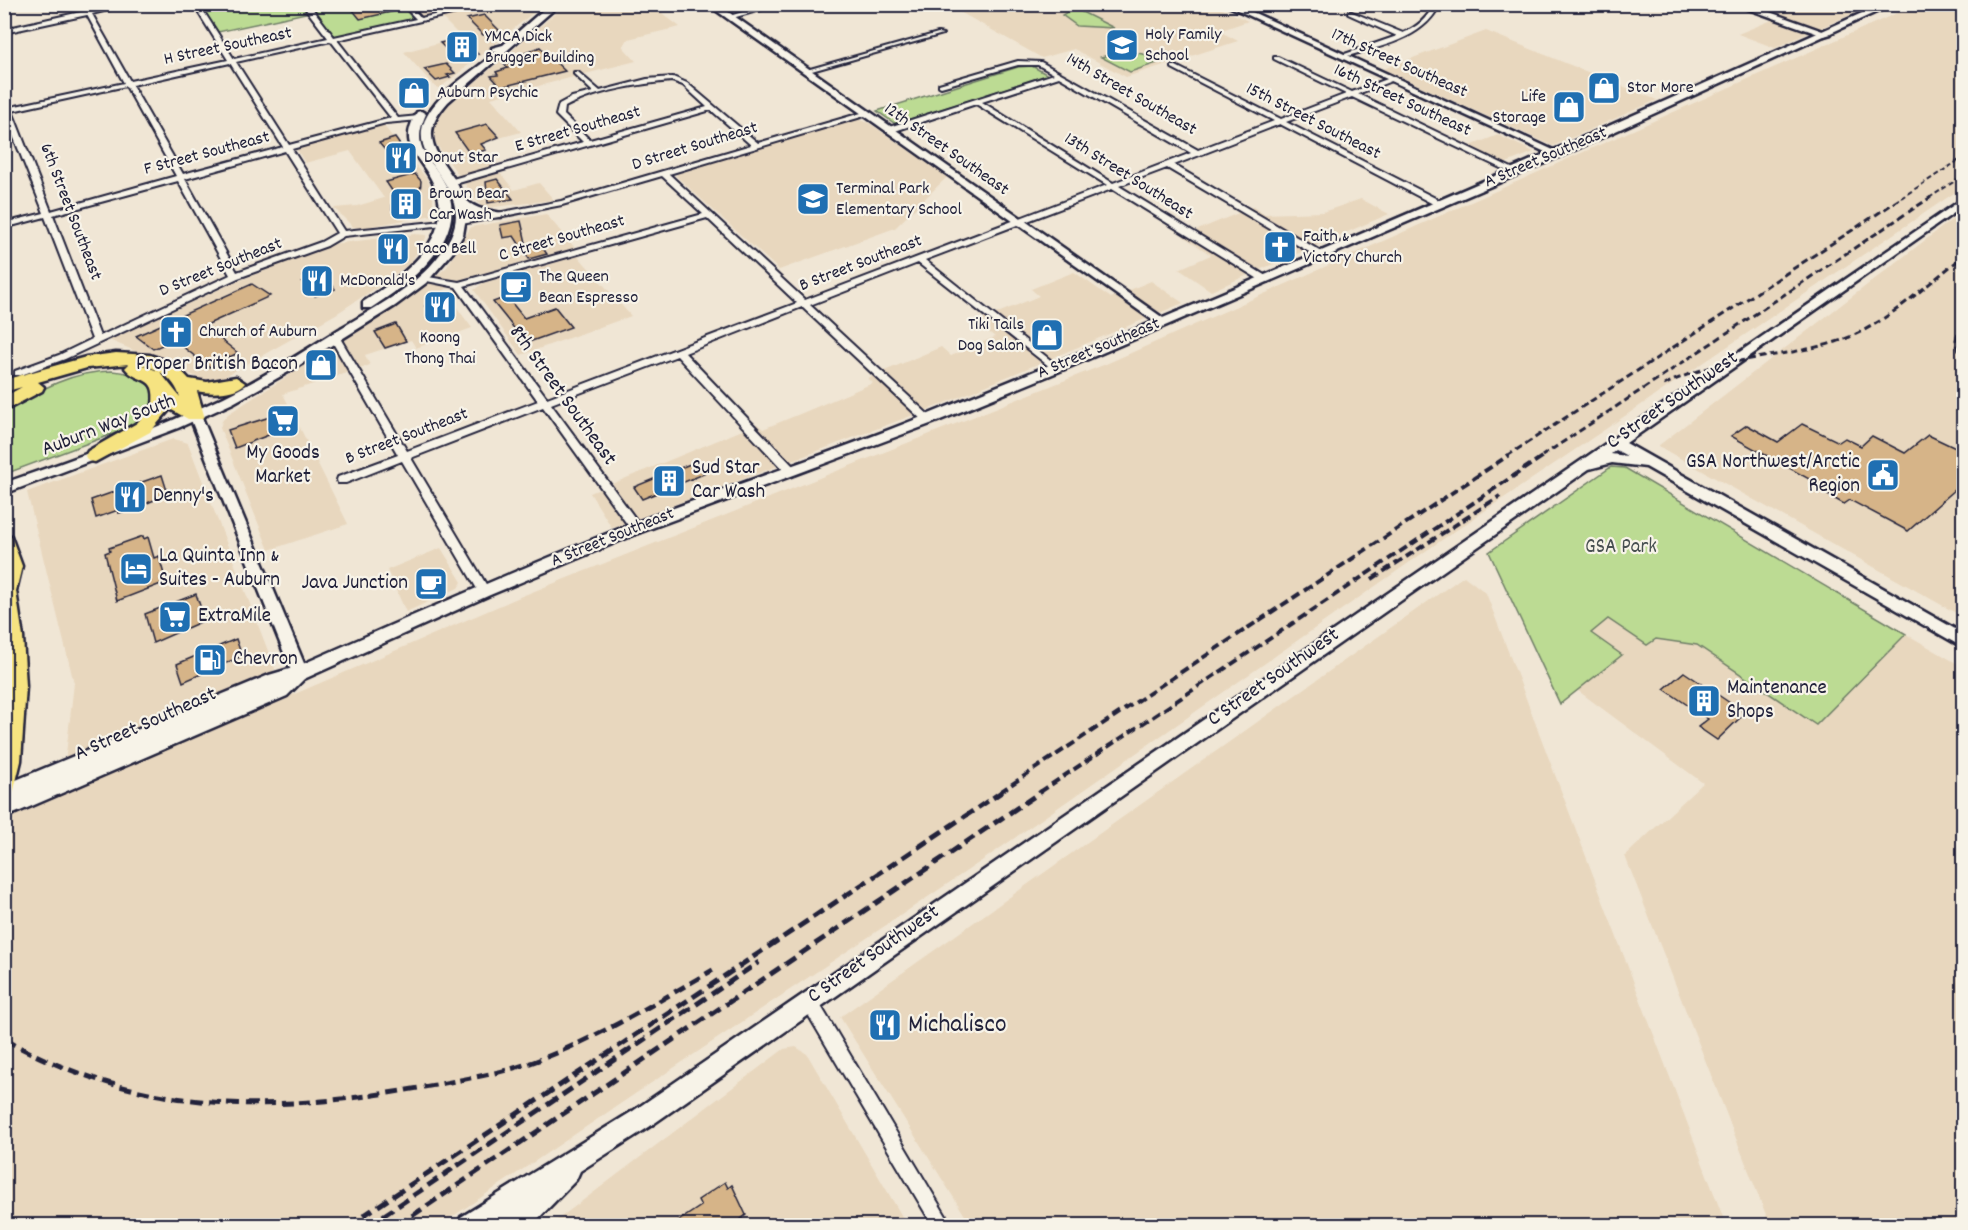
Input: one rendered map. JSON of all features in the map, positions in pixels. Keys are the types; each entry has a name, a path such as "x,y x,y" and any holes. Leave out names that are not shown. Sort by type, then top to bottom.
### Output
{"highway":[{"path":"4,386 77,364 116,358 158,363 173,371 184,383 192,398 195,415"},
{"path":"4,405 46,382 93,368 131,367 147,372 160,382 177,406 195,415"},
{"path":"95,456 136,432 156,417 163,401 160,382"},
{"path":"184,383 199,387 236,383"},
{"path":"4,541 11,566 5,589 15,677 10,754 4,786"}],"main road":[{"path":"425,117 506,50 506,46 556,4"},
{"name":"A Street Southeast","path":"4,794 275,680 300,673 484,591 636,528 928,420 1055,368 1438,203 1516,172 1890,4"},
{"name":"Auburn Way South","path":"4,489 95,456 230,399 399,298 425,278 449,249 462,222 463,203 455,186 428,149 425,117"},
{"name":"Auburn Way South","path":"195,415 236,383 384,294 420,262 435,244 447,213 442,188 414,146 414,134 425,117"},
{"path":"436,265 434,260 450,233 444,222 454,213 455,186"},
{"name":"C Street Southwest","path":"470,1226 584,1156 1964,201"},
{"path":"463,203 478,213 497,215"},
{"path":"1614,442 1964,642"},
{"path":"1578,468 1604,459 1623,459 1672,476"},
{"name":"A Street Southeast","path":"4,810 280,691 300,673"},
{"name":"C Street Southwest","path":"513,1226 584,1156"}],"street":[{"path":"84,4 126,85 235,276"},
{"path":"4,31 128,4"},
{"path":"196,4 230,62 342,234"},
{"path":"305,4 395,119"},
{"path":"405,4 420,20"},
{"name":"H Street Southeast","path":"7,111 493,4"},
{"name":"12th Street Southeast","path":"711,4 1162,322"},
{"path":"729,17 778,4"},
{"name":"17th Street Southeast","path":"1228,4 1557,154"},
{"path":"1342,56 1428,23 1437,4"},
{"path":"1738,4 1827,34"},
{"path":"1350,13 1401,35"},
{"path":"806,71 940,34"},
{"name":"16th Street Southeast","path":"1276,58 1516,172"},
{"name":"14th Street Southeast","path":"941,85 1018,63 1035,62 1061,74 1197,153"},
{"name":"15th Street Southeast","path":"1174,67 1438,203"},
{"path":"576,73 598,93"},
{"path":"889,130 1061,74"},
{"path":"588,143 560,115 561,107 572,100 666,78 681,81 757,146"},
{"name":"B Street Southeast","path":"342,480 1392,79"},
{"name":"6th Street Southeast","path":"4,99 97,340"},
{"name":"13th Street Southeast","path":"977,102 1263,278"},
{"name":"E Street Southeast","path":"455,186 588,143 712,108"},
{"name":"D Street Southeast","path":"462,222 551,206 865,113"},
{"name":"F Street Southeast","path":"4,226 395,119 425,117"},
{"name":"14th Street Southeast","path":"1167,164 1319,254"},
{"path":"664,173 928,420"},
{"name":"C Street Southeast","path":"425,278 459,285 709,215"},
{"name":"D Street Southeast","path":"18,373 42,365 235,276 324,244 342,234 444,222"},
{"path":"920,260 1055,368"},
{"name":"8th Street Southeast","path":"459,285 636,528"},
{"path":"334,338 484,591"},
{"path":"678,351 790,470"},
{"path":"195,415 300,673"},
{"path":"808,1001 943,1226"}],"shaded area":[{"name":"Holy Family School","path":"986,4 1212,4 1248,21 1219,31 1238,41 1126,77 1074,49 1042,58 960,12"},
{"path":"401,5 543,5 440,88 435,87 404,52 461,37 441,17 415,21"},
{"path":"565,5 663,5 654,7 680,27 628,39 623,47 636,61 491,98 521,132 481,143 486,150 482,151 514,190 539,183 554,200 485,208 481,206 436,144 433,130 445,108"},
{"path":"1770,5 1873,5 1820,28 1761,8"},
{"path":"1915,5 1963,5 1963,187 1430,548 983,860 440,1225 5,1225 5,819 522,596 1106,364"},
{"path":"1772,20 1810,32 1775,48 1738,34"},
{"path":"1486,31 1657,100 1553,146 1383,69"},
{"name":"Terminal Park Elementary School","path":"856,119 869,123 947,177 895,228 779,270 676,176 677,173"},
{"path":"383,125 427,179 433,193 433,215 361,228 353,227 334,208 357,206 384,198 350,151 305,163 296,148"},
{"path":"1498,135 1534,152 1496,167 1460,150"},
{"path":"1361,199 1389,214 1211,291 1179,269 1211,255 1183,236 1253,207 1264,214 1323,212"},
{"path":"1963,211 1963,617 1658,446"},
{"path":"546,214 575,248 465,278 444,290 472,328 416,348 411,340 365,355 370,365 283,394 348,524 269,550 220,428 222,421 228,414 400,305 447,267 471,227"},
{"path":"415,234 426,235 426,238 410,263 385,282 336,314 222,378 204,380 109,340 231,284 332,244"},
{"path":"578,256 631,316 521,355 474,290 483,283"},
{"path":"1074,272 1111,298 1151,281 1183,303 940,405 612,528 590,493 757,424 763,429 807,411 873,383 868,378 941,347 951,356 995,337 976,322 1039,296 1031,289"},
{"path":"173,439 188,443 275,669 269,676 65,763 74,683 27,492"},
{"path":"441,548 462,582 458,588 406,612 387,570"},
{"path":"1464,576 1486,593 1726,1225 971,1225 840,1017"},
{"path":"1608,619 1647,645 1656,639 1697,645 1816,725 1906,634 1963,667 1963,1225 1770,1225 1625,856 1703,783 1577,690 1621,655 1591,633"},
{"path":"796,1047 807,1054 907,1225 549,1226 784,1049"}],"green space":[{"path":"200,5 401,5 415,21 331,39 310,12 218,32"},
{"path":"1074,8 1114,28 1077,26 1062,15"},
{"path":"1124,51 1149,55 1160,62 1130,72 1101,57"},
{"path":"1032,66 1048,75 898,123 894,123 877,111 1018,67"},
{"path":"112,371 128,373 142,379 154,395 156,404 138,423 5,474 5,413 8,409 58,382 84,374"},
{"name":"GSA Park","path":"1611,467 1625,468 1906,634 1816,725 1697,645 1656,639 1647,645 1608,619 1591,633 1622,655 1560,704 1489,552"}],"building":[{"path":"348,4 400,4 404,9 360,19"},
{"path":"484,15 500,31 483,35 467,19"},
{"name":"YMCA Dick Brugger Building","path":"461,38 478,54 456,59 440,43"},
{"path":"540,47 565,71 501,87 491,76 498,75 496,72 508,68 504,64 516,62 513,58"},
{"path":"446,64 455,73 436,81 424,69"},
{"path":"487,124 499,137 481,144 486,150 470,154 455,133"},
{"path":"395,138 410,159 396,163 379,143"},
{"path":"415,174 421,181 419,205 392,209 393,192 386,182"},
{"path":"497,179 513,199 488,203 486,182"},
{"path":"521,221 527,247 540,244 547,254 529,259 514,236 503,238 500,225"},
{"name":"Taco Bell","path":"395,241 403,254 391,257 383,244"},
{"name":"McDonald's","path":"323,269 335,289 315,296 313,292 308,293 302,282 306,281 303,275"},
{"path":"252,284 270,296 204,326 238,353 209,367 174,340 153,349 136,336"},
{"path":"507,297 524,318 555,307 571,327 526,343 493,302"},
{"name":"Koong Thong Thai","path":"441,298 455,308 439,315 425,306"},
{"path":"396,324 406,341 385,348 375,332"},
{"path":"286,412 292,426 235,448 228,430"},
{"name":"GSA Northwest/Arctic Region","path":"1802,424 1839,442 1845,438 1861,446 1872,436 1905,453 1928,435 1964,452 1964,482 1908,531 1850,500 1844,504 1826,494 1831,491 1731,436 1747,425 1778,442"},
{"name":"Sud Star Car Wash","path":"695,462 704,474 642,499 634,487"},
{"name":"Denny's","path":"162,475 168,494 129,511 118,513 118,510 96,518 91,500"},
{"name":"La Quinta Inn & Suites - Auburn","path":"143,536 144,539 148,537 154,558 159,556 166,582 117,601 105,553 110,551 109,548"},
{"name":"ExtraMile","path":"196,594 205,620 153,643 145,614"},
{"name":"Chevron","path":"236,639 242,656 183,682 177,664"},
{"name":"Maintenance Shops","path":"1684,672 1745,713 1717,740 1698,727 1708,719 1664,689"},
{"path":"725,1182 728,1188 732,1185 746,1215 741,1219 744,1226 671,1226 701,1206 698,1200"}],"railway":[{"path":"1901,198 1964,157"},
{"path":"1929,198 1964,175"},
{"path":"1507,456 1903,197"},
{"path":"1542,456 1931,197"},
{"path":"1664,385 1706,369 1814,348 1854,335 1903,305 1964,256"},
{"path":"1964,313 1956,340 1964,371"},
{"path":"1000,792 1509,455"},
{"path":"1040,792 1545,455"},
{"path":"1372,579 1500,496"},
{"path":"348,1226 1003,791"},
{"path":"397,1226 1042,791"},
{"path":"368,1226 759,962"},
{"path":"4,1039 57,1065 109,1083 162,1095 214,1102 268,1104 322,1101 378,1095 435,1085 486,1075 536,1061 604,1031 713,970"}],"place":[{"name":"Holy Family School","path":"1122,45"},
{"name":"YMCA Dick Brugger Building","path":"462,47"},
{"name":"Stor More","path":"1604,88"},
{"name":"Auburn Psychic","path":"414,93"},
{"name":"Life Storage","path":"1569,107"},
{"name":"Donut Star","path":"401,158"},
{"name":"Terminal Park Elementary School","path":"813,199"},
{"name":"Brown Bear Car Wash","path":"406,204"},
{"name":"Faith & Victory Church","path":"1280,247"},
{"name":"Taco Bell","path":"393,249"},
{"name":"McDonald's","path":"317,281"},
{"name":"The Queen Bean Espresso","path":"516,287"},
{"name":"Koong Thong Thai","path":"440,307"},
{"name":"Church of Auburn","path":"176,332"},
{"name":"Tiki Tails Dog Salon","path":"1047,335"},
{"name":"Proper British Bacon","path":"321,365"},
{"name":"My Goods Market","path":"283,421"},
{"name":"GSA Northwest/Arctic Region","path":"1883,475"},
{"name":"Sud Star Car Wash","path":"669,481"},
{"name":"Denny's","path":"130,497"},
{"name":"La Quinta Inn & Suites - Auburn","path":"136,569"},
{"name":"Java Junction","path":"431,584"},
{"name":"ExtraMile","path":"175,617"},
{"name":"Chevron","path":"210,660"},
{"name":"Maintenance Shops","path":"1704,701"},
{"name":"Michalisco","path":"885,1025"}]}
